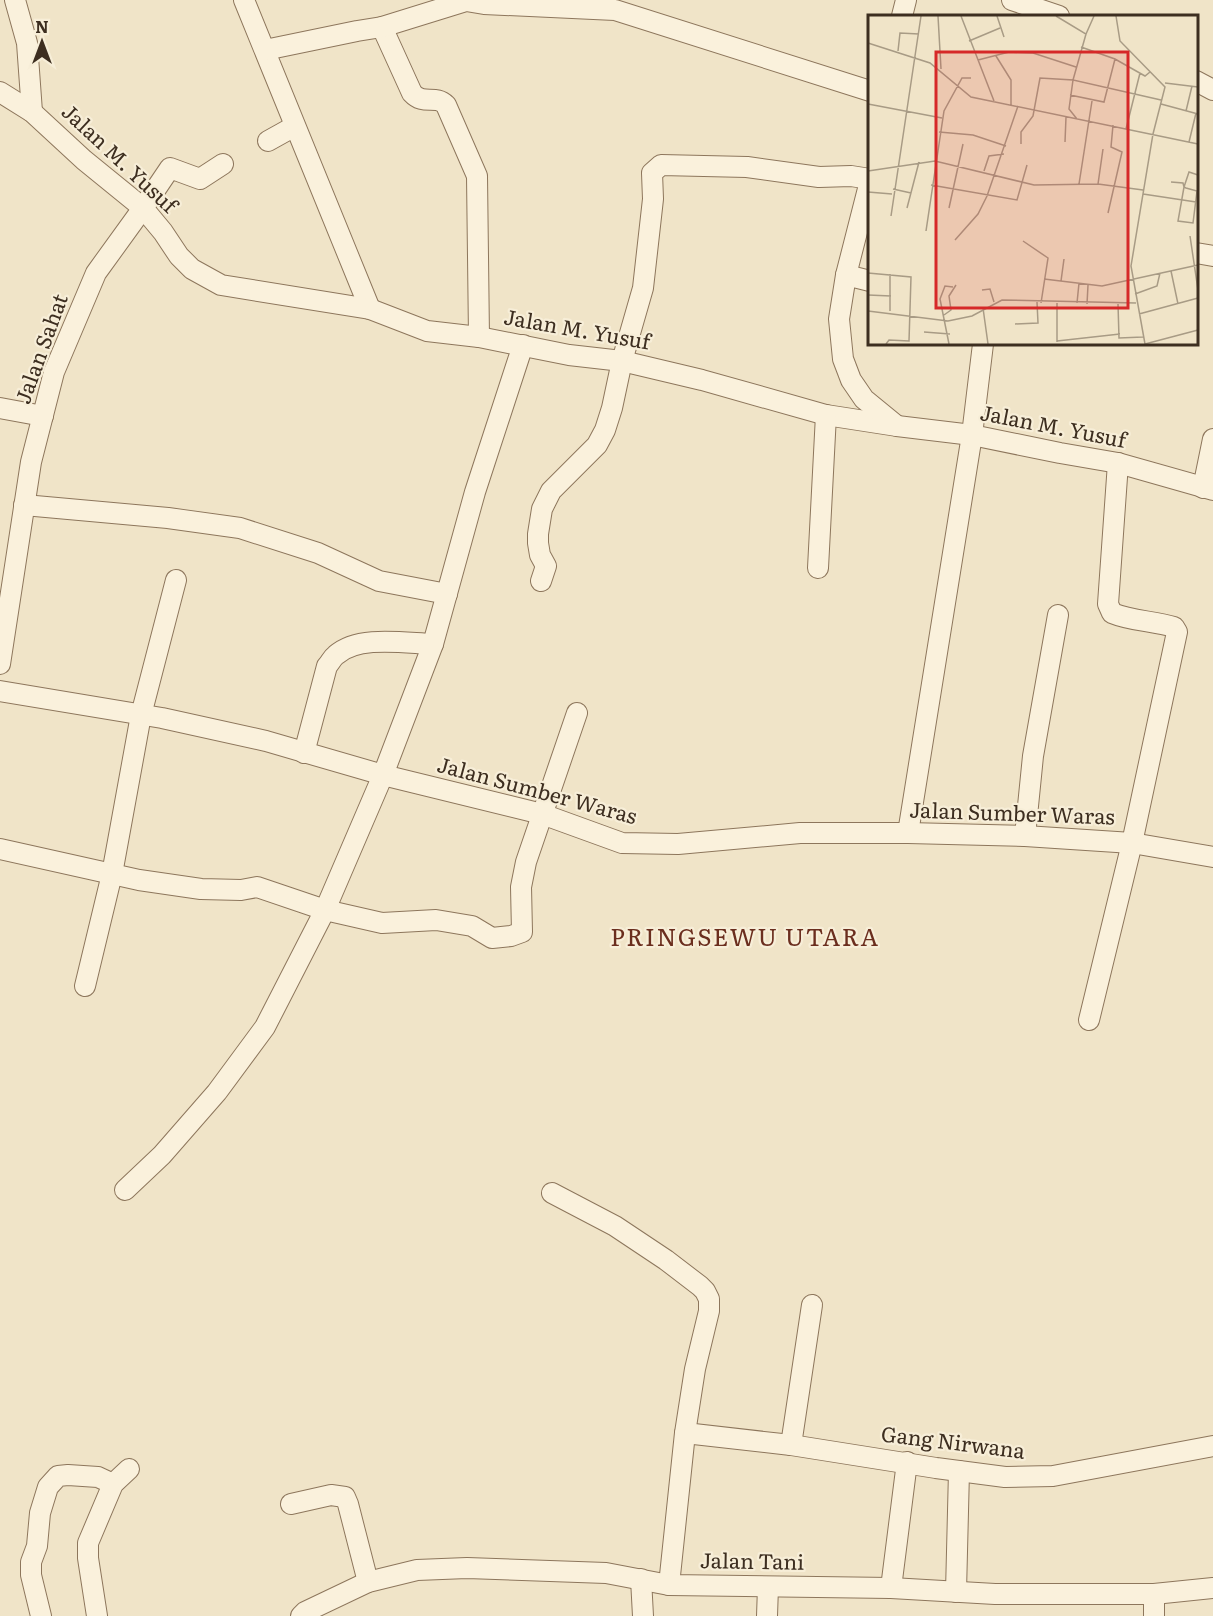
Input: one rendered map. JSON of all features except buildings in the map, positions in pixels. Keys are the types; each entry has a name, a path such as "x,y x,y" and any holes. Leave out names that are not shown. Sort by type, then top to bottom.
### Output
{"street":[{"path":"15,0 27,43 32,112"},
{"path":"244,0 370,309"},
{"path":"265,50 382,27 466,0 484,4 615,10 868,90"},
{"path":"902,15 906,0"},
{"path":"1012,0 1036,3 1057,15"},
{"path":"382,27 411,93 420,100 437,100 446,105 477,176 479,337"},
{"path":"1198,82 1213,90"},
{"name":"Jalan M. Yusuf","path":"0,92 32,112 84,160 143,208 179,256 192,269 221,285 370,309 428,331 479,337 569,355 622,361 702,380 826,415 972,435 1118,463 1208,489"},
{"path":"268,141 295,127"},
{"name":"Jalan Sahat","path":"0,664 31,462 54,372 96,273 170,168 200,179 223,164"},
{"path":"541,581 546,566 540,555 538,543 542,509 551,491 597,445 612,408 622,361 643,288 653,199 652,173 661,165 747,167 819,177 851,176 868,180"},
{"path":"868,188 846,275 839,319 843,359 851,380 864,399 897,426"},
{"path":"1198,253 1213,256"},
{"path":"846,275 868,280"},
{"path":"125,1190 162,1155 217,1092 265,1027 325,910 383,775 432,644 475,492 523,345"},
{"path":"908,833 972,435 982,345"},
{"path":"0,408 43,416"},
{"path":"818,568 826,415"},
{"path":"1208,489 1213,439"},
{"path":"1089,1020 1132,843 1177,632 1174,627 1112,613 1108,604 1118,463"},
{"path":"24,505 168,518 240,528 318,553 379,581 447,594"},
{"path":"85,986 112,874 141,715 176,580"},
{"path":"1025,836 1033,756 1058,615"},
{"path":"304,753 327,666 334,656 345,648 359,643 432,644"},
{"name":"Jalan Sumber Waras","path":"0,691 141,715 266,741 383,775 542,814 622,843 678,844 800,833 908,833 1025,836 1132,843 1213,857"},
{"path":"0,849 139,880 201,889 257,888 325,910 381,923 436,920 472,926 492,938 512,936 522,932 522,881 526,862 578,713"},
{"path":"552,1193 615,1226 666,1260 705,1291 709,1299 709,1311 695,1369 686,1433 669,1585"},
{"path":"791,1445 812,1305"},
{"name":"Gang Nirwana","path":"686,1433 791,1445 1005,1477 1053,1476 1213,1446"},
{"path":"891,1588 907,1462"},
{"path":"97,1616 88,1558 88,1543 113,1484 129,1469"},
{"path":"956,1592 959,1471"},
{"path":"41,1616 31,1575 31,1562 37,1546 40,1513 48,1487 58,1476 68,1475 98,1478 113,1484"},
{"path":"291,1504 331,1495 345,1497 368,1582"},
{"name":"Jalan Tani","path":"301,1616 368,1582 417,1570 467,1568 606,1573 669,1585 891,1588 995,1594 1154,1594 1213,1588"},
{"path":"641,1580 643,1616"},
{"path":"767,1616 768,1587"},
{"path":"1154,1594 1155,1616"}],"district":[{"name":"PRINGSEWU UTARA","path":"745,938"}]}
